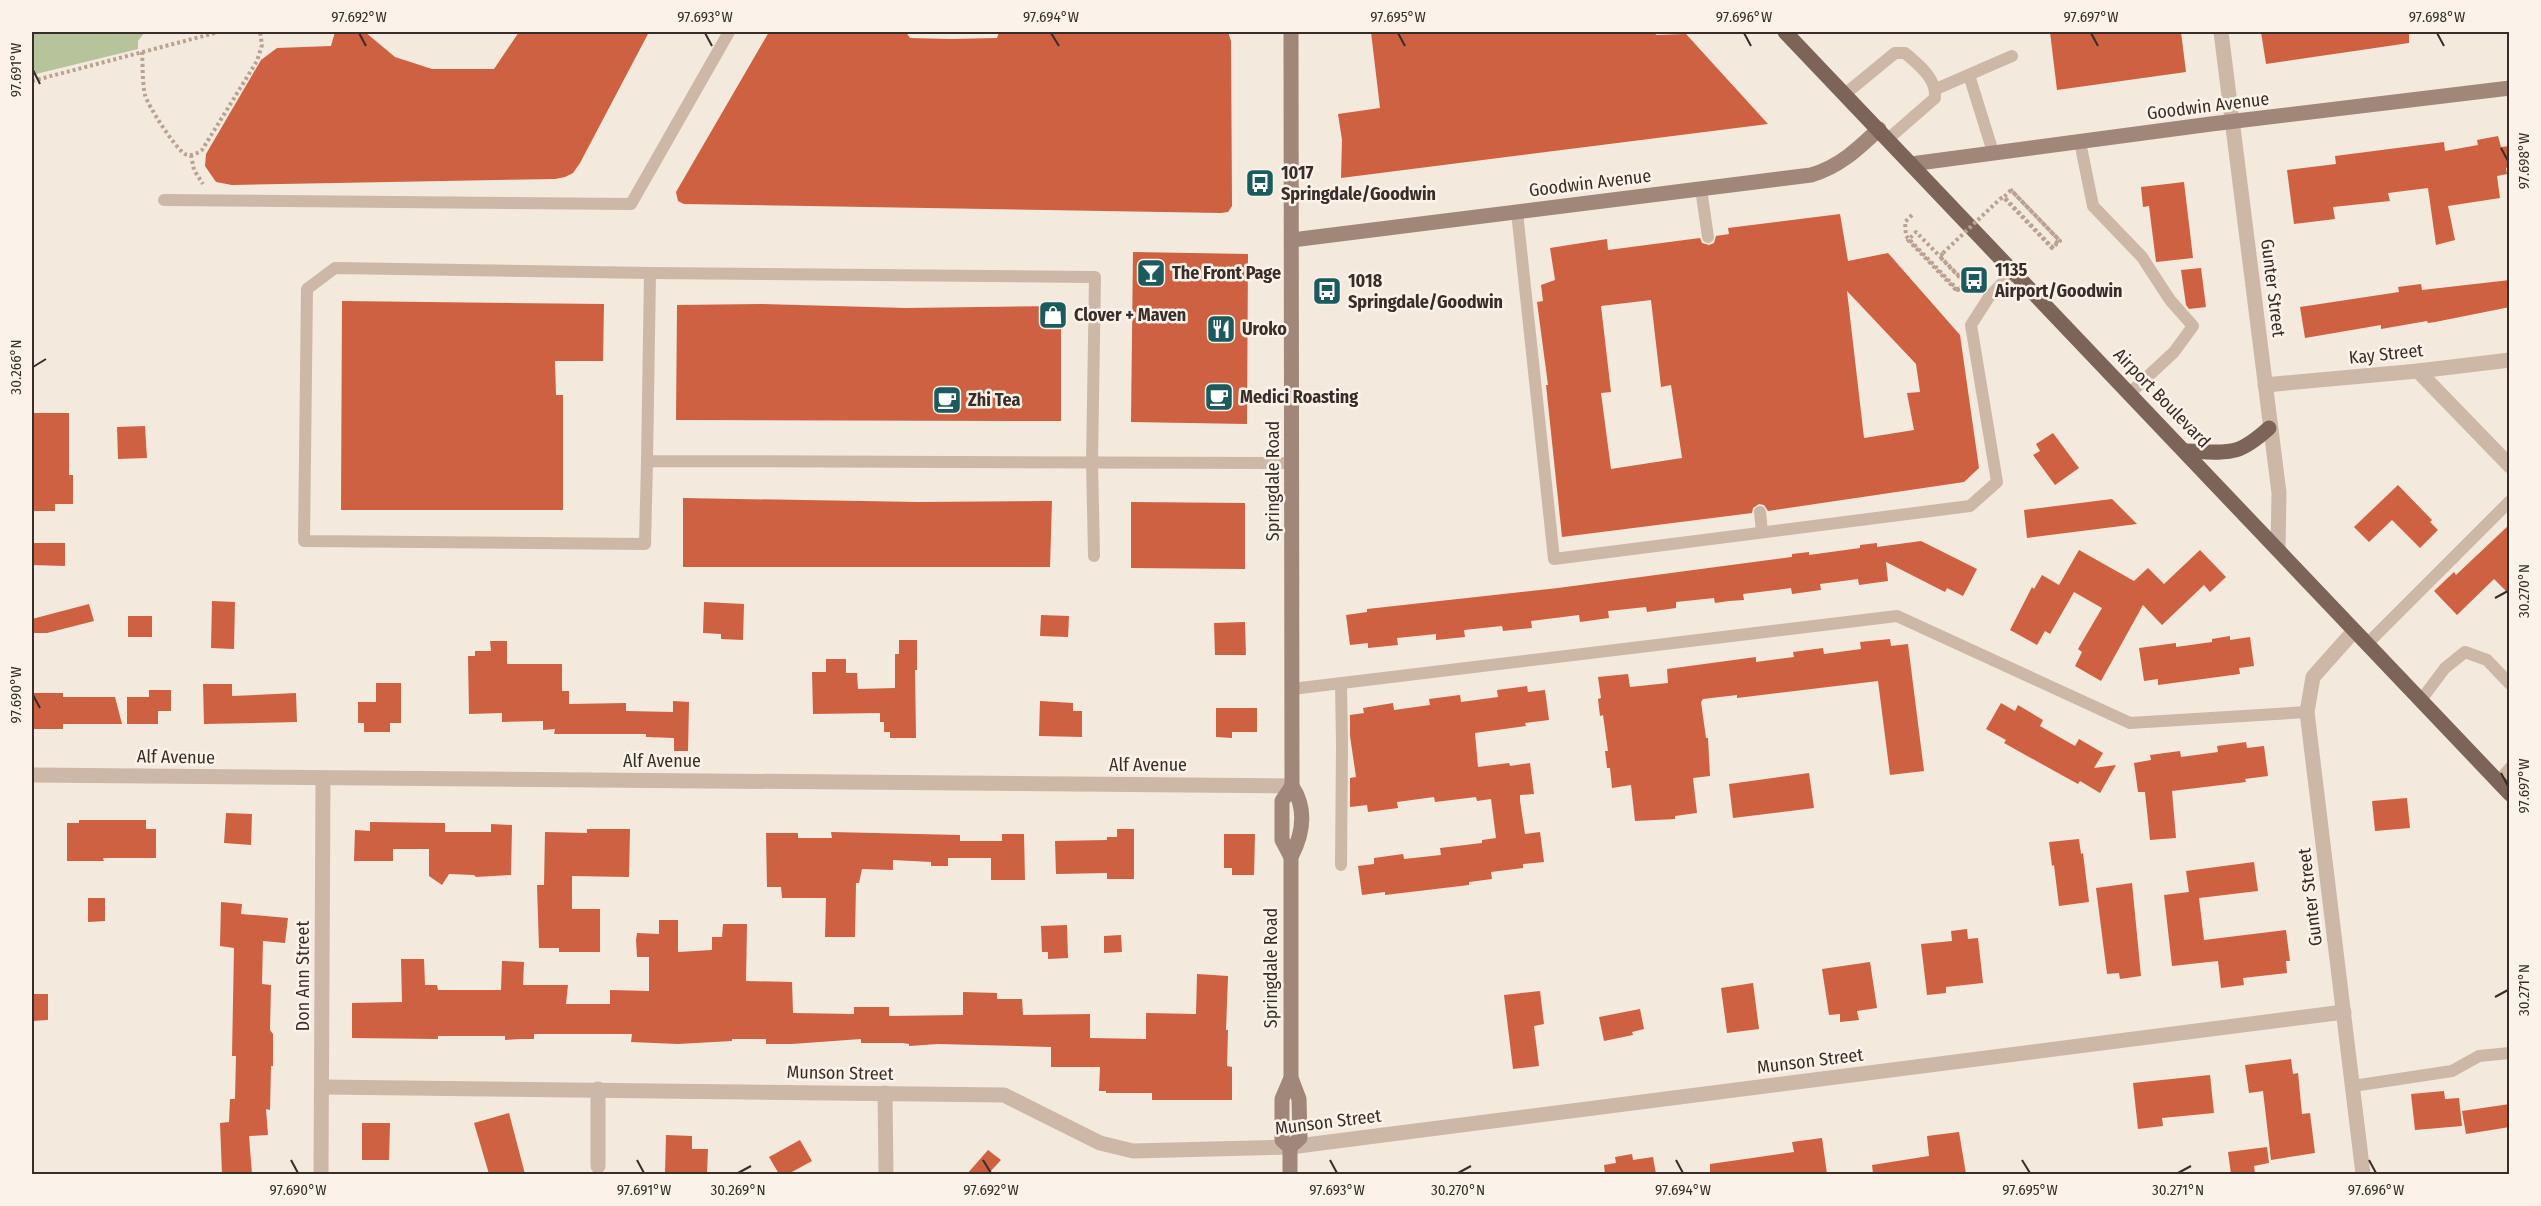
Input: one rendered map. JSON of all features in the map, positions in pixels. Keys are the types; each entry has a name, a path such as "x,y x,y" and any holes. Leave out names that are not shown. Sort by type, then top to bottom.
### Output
{"main road":[{"name":"Airport Boulevard","path":"1785,32 2510,794"},
{"path":"2186,451 2235,452 2250,446 2269,428"}],"street":[{"name":"Springdale Road","path":"1290,1174 1290,1147 1300,1138 1299,1099 1291,1078 1291,857 1300,840 1301,808 1301,800 1292,786 1291,32"},
{"name":"Gunter Street","path":"2221,32 2269,428 2279,493 2278,549"},
{"name":"Goodwin Avenue","path":"1911,164 2233,121 2510,88"},
{"name":"Goodwin Avenue","path":"1292,240 1811,175 1829,170 1884,134"},
{"name":"Kay Street","path":"2265,386 2510,360"},
{"path":"2418,371 2510,466"},
{"name":"Gunter Street","path":"2354,631 2313,678 2307,712 2363,1174"},
{"name":"Alf Avenue","path":"32,775 1292,786"},
{"name":"Don Ann Street","path":"321,1174 323,778"},
{"name":"Munson Street","path":"322,1087 1004,1095 1100,1143 1133,1151 1290,1147 2344,1012"},
{"path":"598,1089 598,1166"},
{"path":"885,1093 886,1174"}],"lane":[{"path":"164,200 631,204 729,32"},
{"path":"1845,94 1895,53 1905,53 1912,59 1933,81 1936,90 1935,98 1884,134"},
{"path":"1936,90 2012,56"},
{"path":"1969,75 1993,152"},
{"path":"2080,142 2093,206 2142,257 2170,300 2193,326 2174,352 2130,393"},
{"path":"1701,189 1708,237"},
{"path":"1517,212 1554,559 1970,506 1997,482 1971,325 1989,297 2013,272"},
{"path":"650,273 645,544 304,541 307,289 335,268 1095,277 1092,462 1094,556"},
{"path":"647,461 1292,463"},
{"path":"2367,644 2510,501"},
{"path":"1760,512 1762,532"},
{"path":"1292,688 1897,616 2130,723 2307,712"},
{"path":"2421,700 2445,668 2465,652 2487,660 2510,684"},
{"path":"1341,683 1341,865"},
{"path":"2498,782 2510,768"},
{"path":"2353,1086 2452,1071 2479,1056 2510,1053"}],"path":[{"path":"32,81 219,32"},
{"path":"140,52 143,85 148,104 178,147 191,155 202,150 256,61 262,45 260,32"},
{"path":"191,155 199,179 222,201"},
{"path":"1912,215 1905,222 1906,236 1914,244 1928,260 1936,267 1950,283 1958,290 1966,283 1958,274 1941,257 1933,249 1916,232 1908,240 1957,291 1965,283 1940,257 1944,253 2000,199 2003,197 2052,248 2060,241 2011,190 2004,197 2052,247 2059,240 2016,196 2009,188"}],"green space":[{"path":"32,32 145,32 138,41 138,49 32,75"}],"building":[{"path":"335,32 365,32 395,57 432,69 494,69 519,32 649,32 580,163 573,173 565,177 232,185 216,182 205,166 206,154 261,60 277,48 331,46"},
{"path":"769,32 906,32 910,38 950,39 997,38 999,32 1228,32 1231,41 1232,206 1228,212 1221,213 684,204 678,201 676,192"},
{"path":"1371,32 1655,32 1656,35 1686,34 1768,124 1341,178 1342,140 1338,114 1380,108"},
{"path":"2050,32 2181,32 2186,72 2057,90"},
{"path":"2261,32 2409,32 2409,43 2266,64"},
{"path":"2498,136 2501,147 2510,146 2510,167 2506,168 2507,174 2497,176 2500,198 2448,206 2455,240 2436,245 2428,188 2388,193 2390,201 2333,207 2335,219 2294,224 2287,170 2336,164 2335,156 2444,142 2445,151 2478,145 2477,140"},
{"path":"2184,182 2193,258 2156,262 2149,206 2143,207 2141,187"},
{"path":"1840,214 1848,261 1888,253 1960,335 1979,468 1964,482 1768,511 1764,505 1759,504 1753,508 1752,513 1562,537 1546,385 1548,385 1537,302 1543,301 1541,285 1555,280 1550,248 1607,239 1608,250 1700,238 1702,243 1709,245 1714,243 1716,236 1729,234 1728,228","holes":["1847,291 1916,364 1920,392 1907,393 1914,430 1864,438","1651,300 1661,387 1671,385 1682,458 1611,469 1601,393 1611,392 1601,306"]},
{"path":"1133,252 1248,254 1247,424 1131,422"},
{"path":"2201,268 2206,307 2189,309 2186,305 2181,270"},
{"path":"2510,280 2510,307 2435,322 2428,323 2427,321 2381,329 2381,325 2305,338 2300,307 2399,292 2398,287 2421,284 2422,290"},
{"path":"342,301 604,304 603,361 555,361 556,395 563,395 563,510 341,510"},
{"path":"761,304 906,308 1061,306 1061,421 676,420 677,305"},
{"path":"32,413 69,413 69,475 73,475 73,504 55,504 55,511 32,511"},
{"path":"145,426 147,458 118,459 117,427"},
{"path":"2053,433 2079,468 2055,485 2033,455 2040,451 2036,444"},
{"path":"2398,485 2432,520 2430,522 2438,530 2420,548 2392,520 2369,542 2354,527"},
{"path":"683,498 917,502 1052,501 1050,567 683,567"},
{"path":"2112,499 2137,524 2027,538 2024,510"},
{"path":"1131,502 1245,503 1245,569 1131,568"},
{"path":"2510,524 2510,595 2494,579 2457,615 2434,591 2454,572 2456,575"},
{"path":"1921,541 1977,569 1963,596 1947,588 1945,592 1886,562 1888,581 1859,585 1858,579 1820,584 1821,590 1792,594 1791,588 1743,594 1744,600 1715,603 1714,598 1676,602 1676,608 1647,612 1646,607 1608,611 1609,618 1580,622 1579,615 1531,621 1532,628 1503,631 1502,626 1464,630 1465,637 1436,640 1436,634 1397,638 1398,645 1368,648 1368,643 1350,645 1346,615 1367,612 1367,609 1558,588 1792,557 1792,554 1809,552 1809,555 1860,548 1860,545 1877,543 1877,547"},
{"path":"32,543 65,543 65,566 32,565"},
{"path":"2079,550 2134,581 2148,568 2164,584 2200,550 2226,577 2210,592 2204,585 2162,625 2143,605 2101,681 2075,666 2082,652 2078,649 2102,608 2074,592 2050,634 2045,631 2037,645 2010,630 2032,587 2034,589 2042,575 2059,585"},
{"path":"212,601 235,602 234,649 211,648"},
{"path":"704,602 744,604 743,640 721,639 721,634 703,633"},
{"path":"89,604 94,621 47,633 32,633 32,619"},
{"path":"1041,615 1069,616 1068,637 1040,636"},
{"path":"128,616 152,616 152,637 128,637"},
{"path":"1245,622 1246,655 1215,655 1214,623"},
{"path":"2230,636 2230,640 2250,637 2254,666 2239,668 2240,674 2158,685 2158,679 2144,681 2139,648 2176,643 2176,647 2212,642 2212,639"},
{"path":"1890,639 1891,646 1908,644 1924,771 1890,775 1878,681 1737,698 1737,695 1703,699 1701,702 1706,738 1708,738 1710,776 1693,778 1697,813 1675,816 1675,819 1635,821 1631,785 1612,788 1610,768 1607,768 1605,751 1608,751 1603,715 1600,716 1598,699 1601,698 1598,677 1628,674 1630,687 1668,683 1667,669 1756,657 1756,662 1794,657 1793,652 1823,648 1824,654 1861,649 1860,642"},
{"path":"899,640 917,640 916,738 890,738 890,732 884,732 884,722 880,722 880,713 813,714 812,672 826,672 826,659 846,659 846,673 857,673 858,689 895,688 895,654 899,654"},
{"path":"490,641 507,641 507,664 562,664 562,691 569,691 569,704 626,703 626,711 673,712 673,701 689,702 688,751 674,751 674,738 646,737 646,734 554,734 555,729 543,730 543,721 502,722 502,713 469,714 468,656 475,656 475,651 491,651"},
{"path":"376,683 401,683 401,723 390,723 390,732 364,732 364,723 358,723 358,702 376,702"},
{"path":"203,684 232,684 232,696 296,693 297,722 204,724"},
{"path":"1527,686 1528,692 1545,690 1549,720 1525,723 1526,726 1475,733 1478,767 1530,763 1534,794 1520,795 1520,801 1525,834 1540,832 1544,862 1523,864 1523,868 1491,872 1492,879 1469,882 1469,885 1385,895 1385,892 1362,895 1358,866 1374,864 1374,858 1403,854 1404,859 1441,855 1440,848 1482,843 1482,840 1496,838 1491,799 1477,801 1476,797 1435,802 1434,797 1397,802 1398,808 1368,812 1367,805 1350,807 1350,778 1356,777 1350,736 1350,715 1364,713 1363,708 1393,703 1394,710 1430,705 1429,699 1460,695 1461,702 1498,697 1497,690"},
{"path":"149,690 171,690 171,711 158,711 158,724 127,724 127,697 149,697"},
{"path":"32,693 63,693 63,697 115,697 122,724 63,724 63,729 32,729"},
{"path":"1040,701 1073,703 1073,711 1082,711 1082,737 1039,736"},
{"path":"2001,703 2015,711 2018,705 2043,720 2040,726 2075,746 2079,739 2103,753 2094,768 2116,765 2100,793 2080,781 2078,784 2004,743 2006,740 1986,729"},
{"path":"1216,708 1257,708 1257,732 1232,732 1232,738 1216,737"},
{"path":"2246,742 2247,748 2264,746 2268,776 2245,779 2246,782 2172,791 2176,838 2150,840 2145,792 2138,792 2134,763 2151,760 2150,755 2180,751 2181,757 2218,752 2217,746"},
{"path":"1809,773 1814,808 1733,818 1729,784"},
{"path":"2407,798 2410,828 2375,831 2372,801"},
{"path":"226,813 252,814 251,845 224,843"},
{"path":"79,820 146,820 146,829 156,829 156,858 67,861 67,823 79,823"},
{"path":"370,822 445,823 445,832 491,832 491,824 512,825 511,875 476,877 449,874 442,885 429,876 429,849 393,849 393,861 354,861 355,830 370,831"},
{"path":"587,829 630,829 629,877 572,876 572,909 600,909 600,952 559,952 559,948 539,948 537,885 544,885 545,832 587,833"},
{"path":"1117,829 1134,829 1134,879 1107,879 1107,873 1056,874 1055,841 1107,840 1107,837 1117,837"},
{"path":"831,832 960,835 960,841 1002,841 1002,834 1024,834 1025,880 991,880 991,858 948,858 948,866 931,866 931,862 893,860 893,870 862,869 859,883 856,883 855,937 825,937 826,898 782,898 781,887 767,887 766,833 798,833 798,838 832,838"},
{"path":"1224,834 1255,834 1254,875 1232,875 1232,868 1224,868"},
{"path":"2079,839 2089,902 2059,906 2049,842"},
{"path":"2254,862 2258,891 2199,898 2204,940 2286,930 2290,961 2286,961 2287,973 2243,978 2244,985 2221,988 2218,961 2172,966 2164,895 2189,892 2186,871"},
{"path":"2132,883 2141,976 2120,979 2119,973 2107,974 2096,888"},
{"path":"88,898 105,898 105,921 88,922"},
{"path":"221,902 242,904 241,914 288,918 285,943 263,941 262,984 271,985 270,1030 273,1034 273,1066 271,1066 270,1110 266,1109 268,1135 249,1136 252,1174 222,1174 220,1123 229,1122 230,1099 235,1099 236,1056 232,1056 234,948 220,946"},
{"path":"659,920 678,920 678,952 712,950 712,937 722,937 723,924 747,924 746,981 792,982 793,1013 854,1014 854,1007 889,1007 889,1016 963,1015 963,992 997,993 997,999 1022,999 1023,1015 1090,1014 1090,1038 1146,1039 1146,1013 1196,1014 1197,974 1228,976 1227,1066 1232,1067 1232,1100 1152,1100 1152,1093 1099,1091 1100,1067 1051,1067 1051,1047 938,1044 909,1046 903,1043 861,1043 861,1039 766,1044 766,1039 732,1039 732,1041 678,1044 631,1042 632,1034 534,1034 534,1039 505,1040 505,1036 438,1036 438,1039 352,1038 352,1003 402,1002 401,959 424,959 425,985 437,985 438,990 501,990 502,961 524,962 523,985 568,985 566,1004 610,1004 610,990 649,991 649,957 637,957 636,940 637,933 659,934"},
{"path":"1067,925 1068,958 1048,959 1048,952 1042,952 1041,926"},
{"path":"1967,929 1968,939 1978,938 1983,983 1946,987 1946,993 1927,995 1921,944 1952,941 1951,931"},
{"path":"1121,935 1122,952 1104,953 1104,936"},
{"path":"1870,962 1877,1008 1857,1011 1859,1020 1840,1022 1840,1014 1829,1015 1822,969"},
{"path":"1753,983 1759,1029 1727,1033 1721,988"},
{"path":"1540,991 1544,1024 1534,1026 1539,1066 1513,1069 1504,995"},
{"path":"32,994 48,994 48,1020 32,1021"},
{"path":"1640,1009 1644,1029 1632,1032 1633,1035 1604,1041 1599,1017"},
{"path":"2291,1059 2293,1074 2298,1073 2302,1114 2310,1113 2315,1153 2271,1160 2263,1091 2249,1093 2245,1065"},
{"path":"2210,1075 2214,1113 2162,1118 2163,1126 2138,1129 2133,1083"},
{"path":"2444,1091 2445,1099 2459,1098 2462,1126 2415,1130 2411,1094"},
{"path":"2510,1104 2510,1127 2466,1134 2462,1111"},
{"path":"509,1113 525,1174 489,1174 474,1123"},
{"path":"362,1123 390,1123 389,1160 362,1160"},
{"path":"1959,1132 1966,1174 1873,1174 1872,1165 1929,1156 1927,1136"},
{"path":"666,1135 692,1136 692,1149 708,1149 707,1173 665,1173"},
{"path":"1822,1138 1827,1174 1710,1174 1710,1164 1794,1152 1792,1142"},
{"path":"800,1140 812,1161 788,1174 779,1174 769,1157"},
{"path":"2267,1147 2269,1163 2254,1166 2255,1174 2231,1174 2228,1152"},
{"path":"988,1150 1001,1160 988,1174 967,1174"},
{"path":"1632,1154 1633,1160 1653,1157 1656,1174 1605,1174 1604,1165 1616,1163 1615,1157"}],"place":[{"name":"1017 Springdale/Goodwin","path":"1260,183"},
{"name":"The Front Page","path":"1151,273"},
{"name":"1135 Airport/Goodwin","path":"1974,280"},
{"name":"1018 Springdale/Goodwin","path":"1327,291"},
{"name":"Clover + Maven","path":"1053,315"},
{"name":"Uroko","path":"1221,329"},
{"name":"Medici Roasting","path":"1219,397"},
{"name":"Zhi Tea","path":"947,400"}]}
